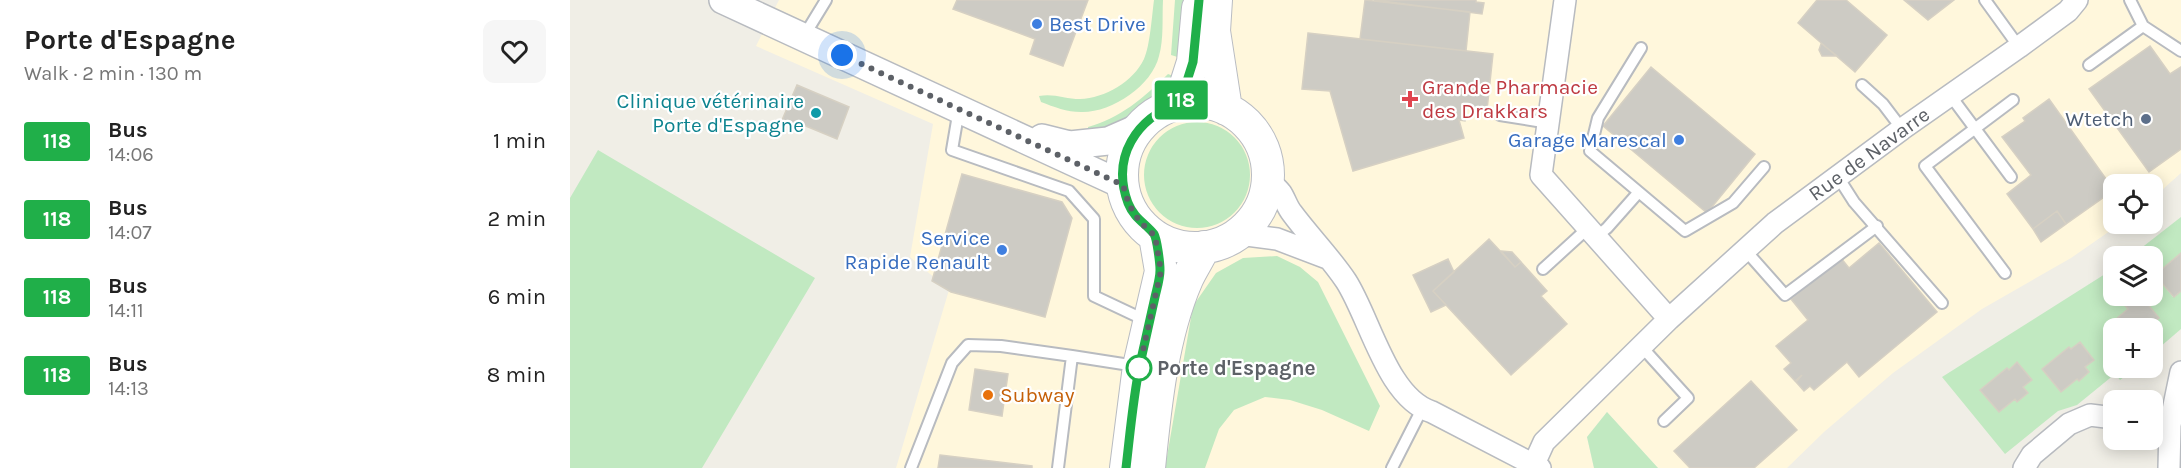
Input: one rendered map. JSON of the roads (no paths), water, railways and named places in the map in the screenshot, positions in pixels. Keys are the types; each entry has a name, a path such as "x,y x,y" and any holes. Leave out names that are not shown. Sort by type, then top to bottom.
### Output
{"main road":[{"path":"1180,103 1193,62 1199,0"},
{"path":"1216,0 1214,32 1226,109"},
{"path":"1203,102 1226,109 1244,121 1258,138 1266,158 1268,180 1264,200 1254,219 1239,234 1222,243 1204,247 1187,247 1155,236 1140,222 1129,205 1123,185 1123,164 1128,144 1151,116 1165,108 1180,103 1203,102"},
{"path":"1126,468 1139,366 1161,271 1155,236"},
{"path":"1149,468 1155,405 1174,314 1187,278 1204,247"}],"street":[{"path":"723,0 1123,185"},
{"path":"1565,0 1541,175 1669,319"},
{"name":"Rue de Navarre","path":"1537,466 1544,442 1669,319 1775,223 2068,11 2077,0"},
{"path":"1005,130 1070,145 1108,141 1140,127"},
{"path":"1268,180 1280,192 1290,211 1345,280 1361,307 1395,380 1408,396 1422,409 1537,466"},
{"path":"1239,234 1277,239 1328,258"},
{"path":"2163,419 2181,372"},
{"path":"2024,468 2032,455 2068,424 2090,415 2103,417"},
{"path":"2163,435 2169,468"}],"lane":[{"path":"803,38 826,0"},
{"path":"1985,0 2019,47"},
{"path":"2130,0 2144,26 2181,51"},
{"path":"2089,65 2144,26"},
{"path":"1641,48 1599,118 1590,151 1685,231 1733,203 1764,167"},
{"path":"1862,85 1883,104 1902,129"},
{"path":"1950,95 2012,177"},
{"path":"2005,273 1924,166 2013,100"},
{"path":"959,109 952,150 1069,191 1094,219 1094,296 1149,322"},
{"path":"1500,115 1549,123"},
{"path":"1838,177 1854,202 1942,303"},
{"path":"1543,269 1592,232 1607,228 1638,193"},
{"path":"1746,251 1785,295 1877,226"},
{"path":"911,468 952,363 968,345 1001,346 1139,366"},
{"path":"1641,346 1688,398 1664,421"},
{"path":"1058,468 1072,356"},
{"path":"1392,468 1422,409"}],"place":[{"name":"Best Drive","path":"1037,24"},
{"name":"Grande Pharmacie des Drakkars","path":"1410,99"},
{"name":"Clinique vétérinaire Porte d'Espagne","path":"816,113"},
{"name":"Wtetch","path":"2146,119"},
{"name":"Garage Marescal","path":"1679,140"},
{"name":"Service Rapide Renault","path":"1002,250"},
{"name":"Porte d'Espagne","path":"1139,368"},
{"name":"Subway","path":"988,395"}]}
